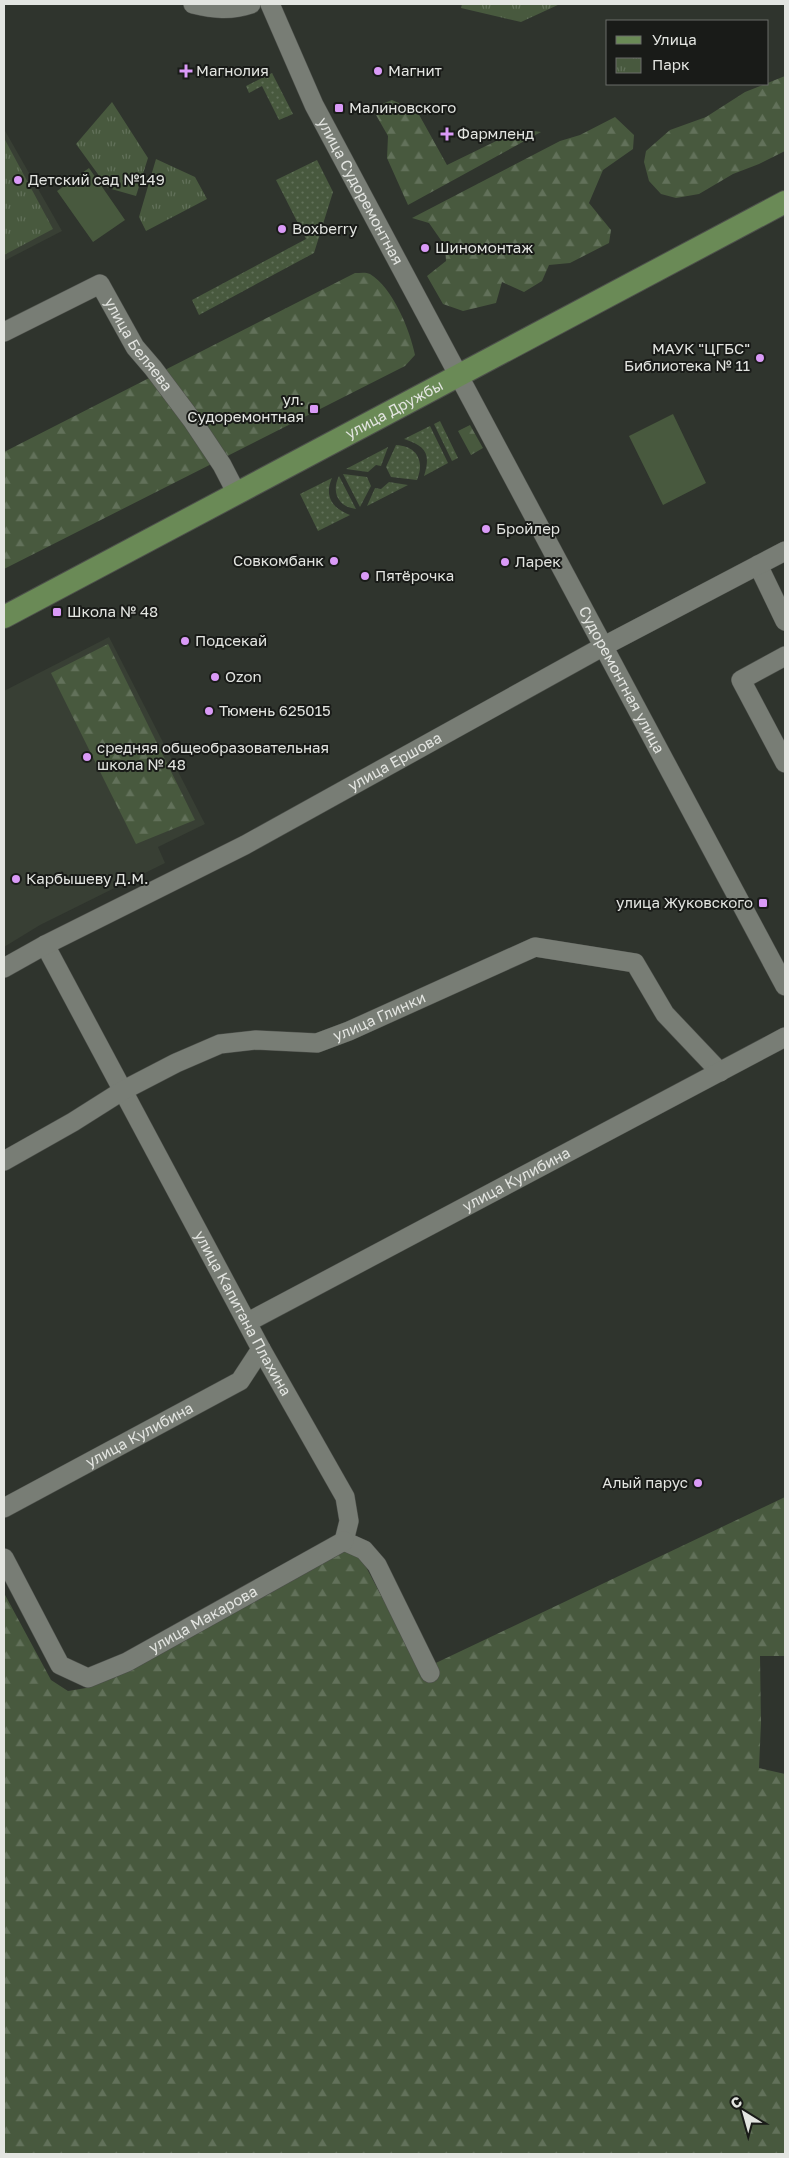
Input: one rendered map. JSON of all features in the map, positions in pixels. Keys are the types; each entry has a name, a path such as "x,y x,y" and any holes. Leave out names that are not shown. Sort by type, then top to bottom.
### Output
{"main road":[{"name":"улица Дружбы","path":"4,617 785,202"}],"street":[{"path":"194,4 216,9 238,8 251,4"},
{"name":"улица Судоремонтная","path":"270,4 314,106 459,374"},
{"name":"улица Беляева","path":"4,332 100,284 135,347 192,420 222,465 237,494"},
{"name":"Судоремонтная улица","path":"459,374 785,986"},
{"name":"улица Ершова","path":"4,968 45,945 245,845 604,646 785,551"},
{"path":"758,565 785,621"},
{"path":"785,656 742,680 785,763"},
{"name":"улица Капитана Плахина","path":"45,945 261,1349 345,1497 349,1521 344,1541"},
{"name":"улица Глинки","path":"4,1160 176,1063 220,1044 256,1040 317,1043 349,1031 535,947 635,963 665,1014 720,1072"},
{"name":"улица Кулибина","path":"248,1322 785,1037"},
{"name":"улица Кулибина","path":"4,1508 240,1381 261,1349"},
{"path":"344,1541 364,1550 377,1565 430,1673"},
{"name":"улица Макарова","path":"4,1558 60,1665 88,1678 127,1662 344,1541"}],"shaded area":[{"name":"Детский сад №149","path":"4,129 62,231 4,261"},
{"name":"средняя общеобразовательная школа № 48","path":"109,637 205,824 158,847 165,863 40,925 4,947 4,691"}],"green space":[{"path":"462,4 560,4 521,22 461,8"},
{"path":"272,73 293,114 279,120 262,86 249,93 246,86"},
{"path":"785,76 785,151 733,174 699,194 676,198 661,194 649,181 644,162 646,151 670,130 706,117 745,92 762,85 769,85 769,82"},
{"path":"392,100 417,111 447,165 521,129 541,132 408,205 387,158 388,136 372,108"},
{"path":"112,102 148,158 136,196 108,188 76,144"},
{"path":"615,117 634,135 633,149 603,170 589,203 611,230 609,243 570,263 549,265 542,281 524,292 502,282 496,303 463,311 443,304 427,276 446,261 445,246 429,223 412,218 560,141 580,135"},
{"name":"Детский сад №149","path":"4,138 53,229 4,255"},
{"path":"156,159 195,177 207,199 146,231 139,217"},
{"path":"317,160 333,192 314,253 199,315 192,300 306,239 276,180"},
{"path":"89,168 125,220 93,242 57,191"},
{"path":"355,273 368,273 378,280 399,310 405,322 415,355 405,366 4,569 4,452"},
{"path":"673,414 706,483 663,505 629,436"},
{"path":"440,421 458,458 452,461 434,424"},
{"path":"470,425 483,448 471,455 458,431"},
{"path":"430,426 448,463 424,476 427,462 425,452 422,448 404,439"},
{"path":"396,445 409,448 417,456 420,467 417,480 391,477 386,467"},
{"path":"388,447 381,466 376,465 368,472 346,469"},
{"path":"343,474 367,477 371,486 360,507"},
{"path":"339,476 356,509 345,505 338,498 336,488"},
{"path":"332,478 329,490 331,501 338,509 350,515 318,531 300,494"},
{"path":"389,482 408,485 367,506 375,488 381,489"},
{"path":"108,644 195,820 136,844 51,673"},
{"path":"785,1497 785,1656 760,1656 761,1723 759,1768 785,1774 785,2154 4,2154 4,1593 51,1680 68,1691 86,1688 344,1546 358,1552 421,1670"}],"place":[{"name":"Магнолия","path":"186,71"},
{"name":"Магнит","path":"378,71"},
{"name":"Малиновского","path":"339,108"},
{"name":"Фармленд","path":"447,134"},
{"name":"Детский сад №149","path":"18,180"},
{"name":"Boxberry","path":"282,229"},
{"name":"Шиномонтаж","path":"425,248"},
{"name":"МАУК \"ЦГБС\" Библиотека № 11","path":"760,358"},
{"name":"ул. Судоремонтная","path":"314,409"},
{"name":"Бройлер","path":"486,529"},
{"name":"Совкомбанк","path":"334,561"},
{"name":"Ларек","path":"505,562"},
{"name":"Пятёрочка","path":"365,576"},
{"name":"Школа № 48","path":"57,612"},
{"name":"Подсекай","path":"185,641"},
{"name":"Ozon","path":"215,677"},
{"name":"Тюмень 625015","path":"209,711"},
{"name":"средняя общеобразовательная школа № 48","path":"87,757"},
{"name":"Карбышеву Д.М.","path":"16,879"},
{"name":"улица Жуковского","path":"763,903"},
{"name":"Алый парус","path":"698,1483"}]}
